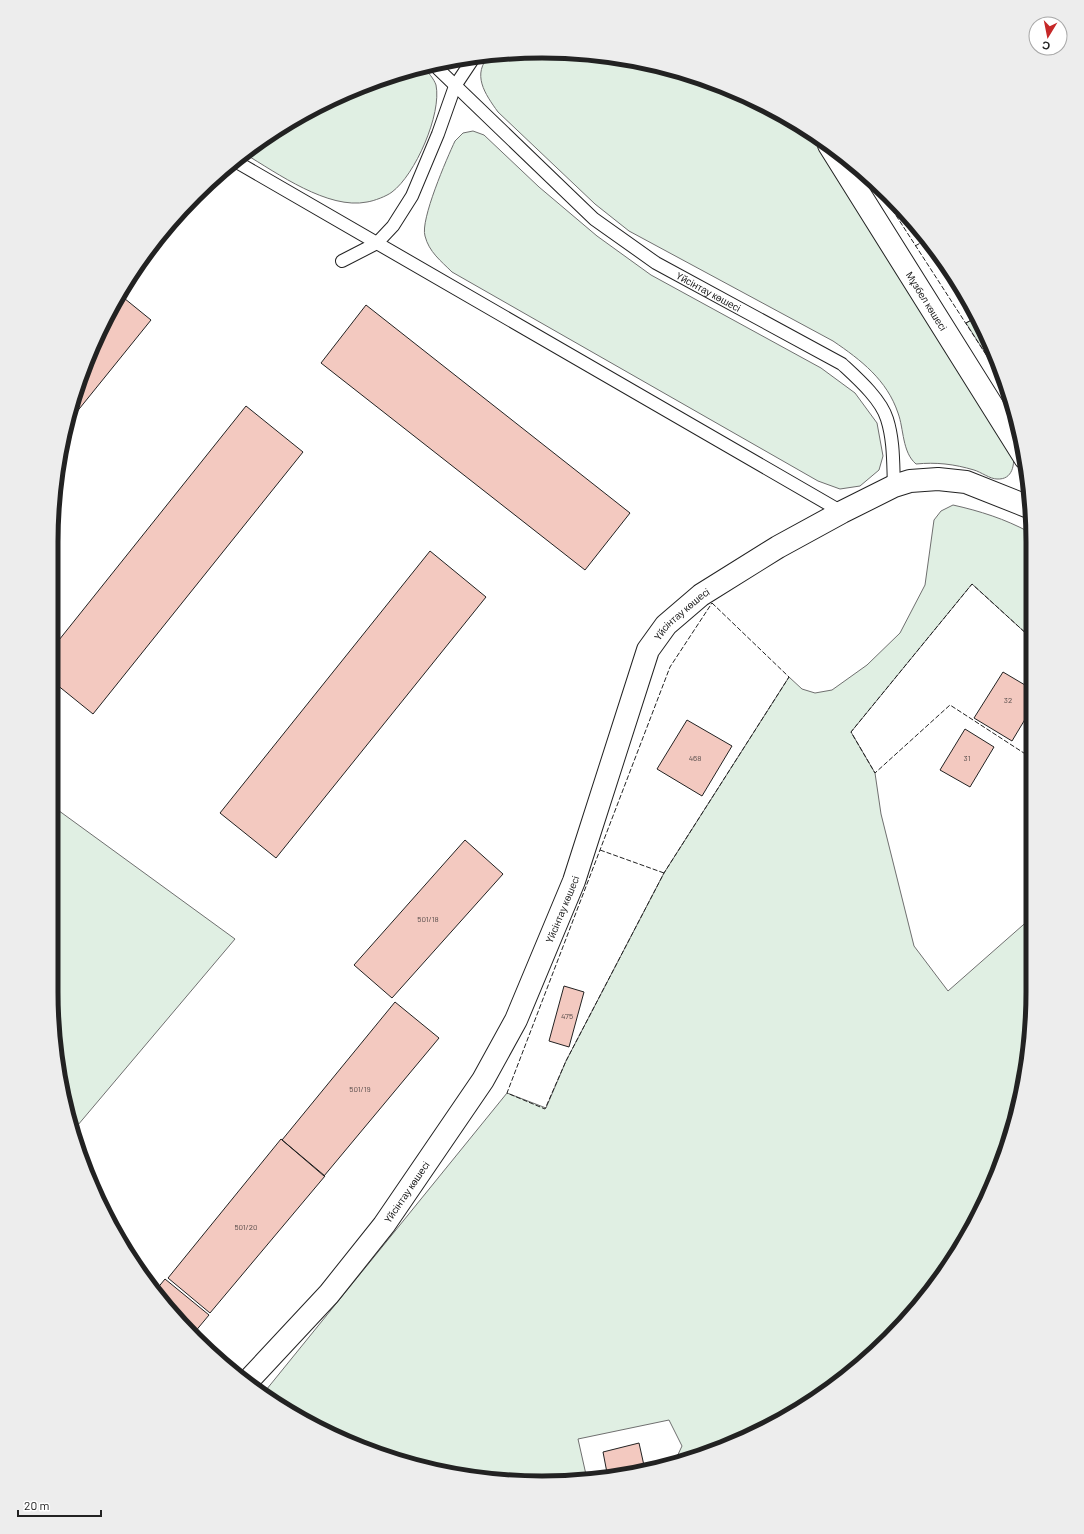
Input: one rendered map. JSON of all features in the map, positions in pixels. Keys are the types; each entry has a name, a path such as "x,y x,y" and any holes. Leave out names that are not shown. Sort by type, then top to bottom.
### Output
{"street":[{"name":"Мұзбел көшесі","path":"837,158 1016,444"},
{"path":"894,486 910,481 938,479 966,482 1025,505"},
{"name":"Үйсінтау көшесі","path":"250,1378 329,1294 384,1225 483,1080 516,1020 574,881 648,650 666,626 701,595 778,547 894,486"}],"lane":[{"path":"342,261 377,243 393,226 412,196 438,134 455,86 470,63"},
{"name":"Үйсінтау көшесі","path":"438,69 594,220 656,263 842,364 868,388 887,417 893,442 894,486"},
{"path":"240,164 842,512"}],"green space":[{"path":"510,59 574,59 636,67 667,74 727,95 756,108 784,123 816,144 1013,452 1014,461 1010,474 1002,479 997,479 959,466 938,463 916,464 908,453 900,419 893,401 880,381 863,363 833,341 629,231 595,204 498,112 482,84 481,69 484,62"},
{"path":"427,72 432,78 436,85 437,97 431,127 418,158 401,184 392,192 367,202 352,203 336,201 287,180 249,157 300,123 357,95 417,74"},
{"path":"473,131 484,135 539,187 597,236 651,275 821,368 855,393 877,423 883,456 879,470 860,486 840,489 818,481 452,272 429,247 425,236 426,217 435,189 455,141 463,133"},
{"path":"972,320 991,362 966,323"},
{"path":"953,505 992,516 1026,530 1026,633 972,584 851,732 875,773 881,814 914,946 948,991 1026,922 1026,992 1025,1024 1017,1086 1010,1117 1000,1148 976,1206 961,1234 926,1287 906,1311 861,1356 837,1376 784,1411 727,1439 677,1457 682,1446 669,1420 578,1439 586,1474 542,1476 510,1475 448,1467 417,1460 357,1439 328,1426 300,1411 266,1389 507,1093 546,1108 566,1061 664,873 789,677 802,689 815,693 832,690 867,665 900,633 925,585 934,520 941,511"},
{"path":"58,810 235,939 77,1126 67,1086 59,1024"}],"building":[{"path":"124,298 151,320 75,414 95,357 108,328"},
{"path":"366,305 630,513 585,570 321,363"},
{"path":"246,406 303,452 93,714 58,686 58,641"},
{"path":"430,551 486,597 276,858 220,813"},
{"path":"1003,672 1026,686 1026,718 1012,741 974,718"},
{"path":"687,720 732,746 702,796 657,769"},
{"path":"965,729 994,747 970,787 940,770"},
{"path":"465,840 503,874 392,998 354,965"},
{"path":"564,986 584,992 569,1047 549,1041"},
{"path":"395,1002 439,1038 324,1176 282,1140"},
{"path":"281,1139 325,1176 210,1313 168,1278"},
{"path":"165,1279 209,1315 196,1330 158,1287"},
{"path":"639,1443 644,1465 607,1472 603,1452"}],"fence":[{"path":"890,207 991,362"},
{"path":"915,246 922,242"},
{"path":"966,323 972,320"},
{"path":"1026,633 972,584 851,732 875,773 950,705 1026,754"},
{"path":"712,603 789,677 664,873 566,1061 545,1109 507,1093 670,667 712,603"},
{"path":"600,850 664,873"}]}
